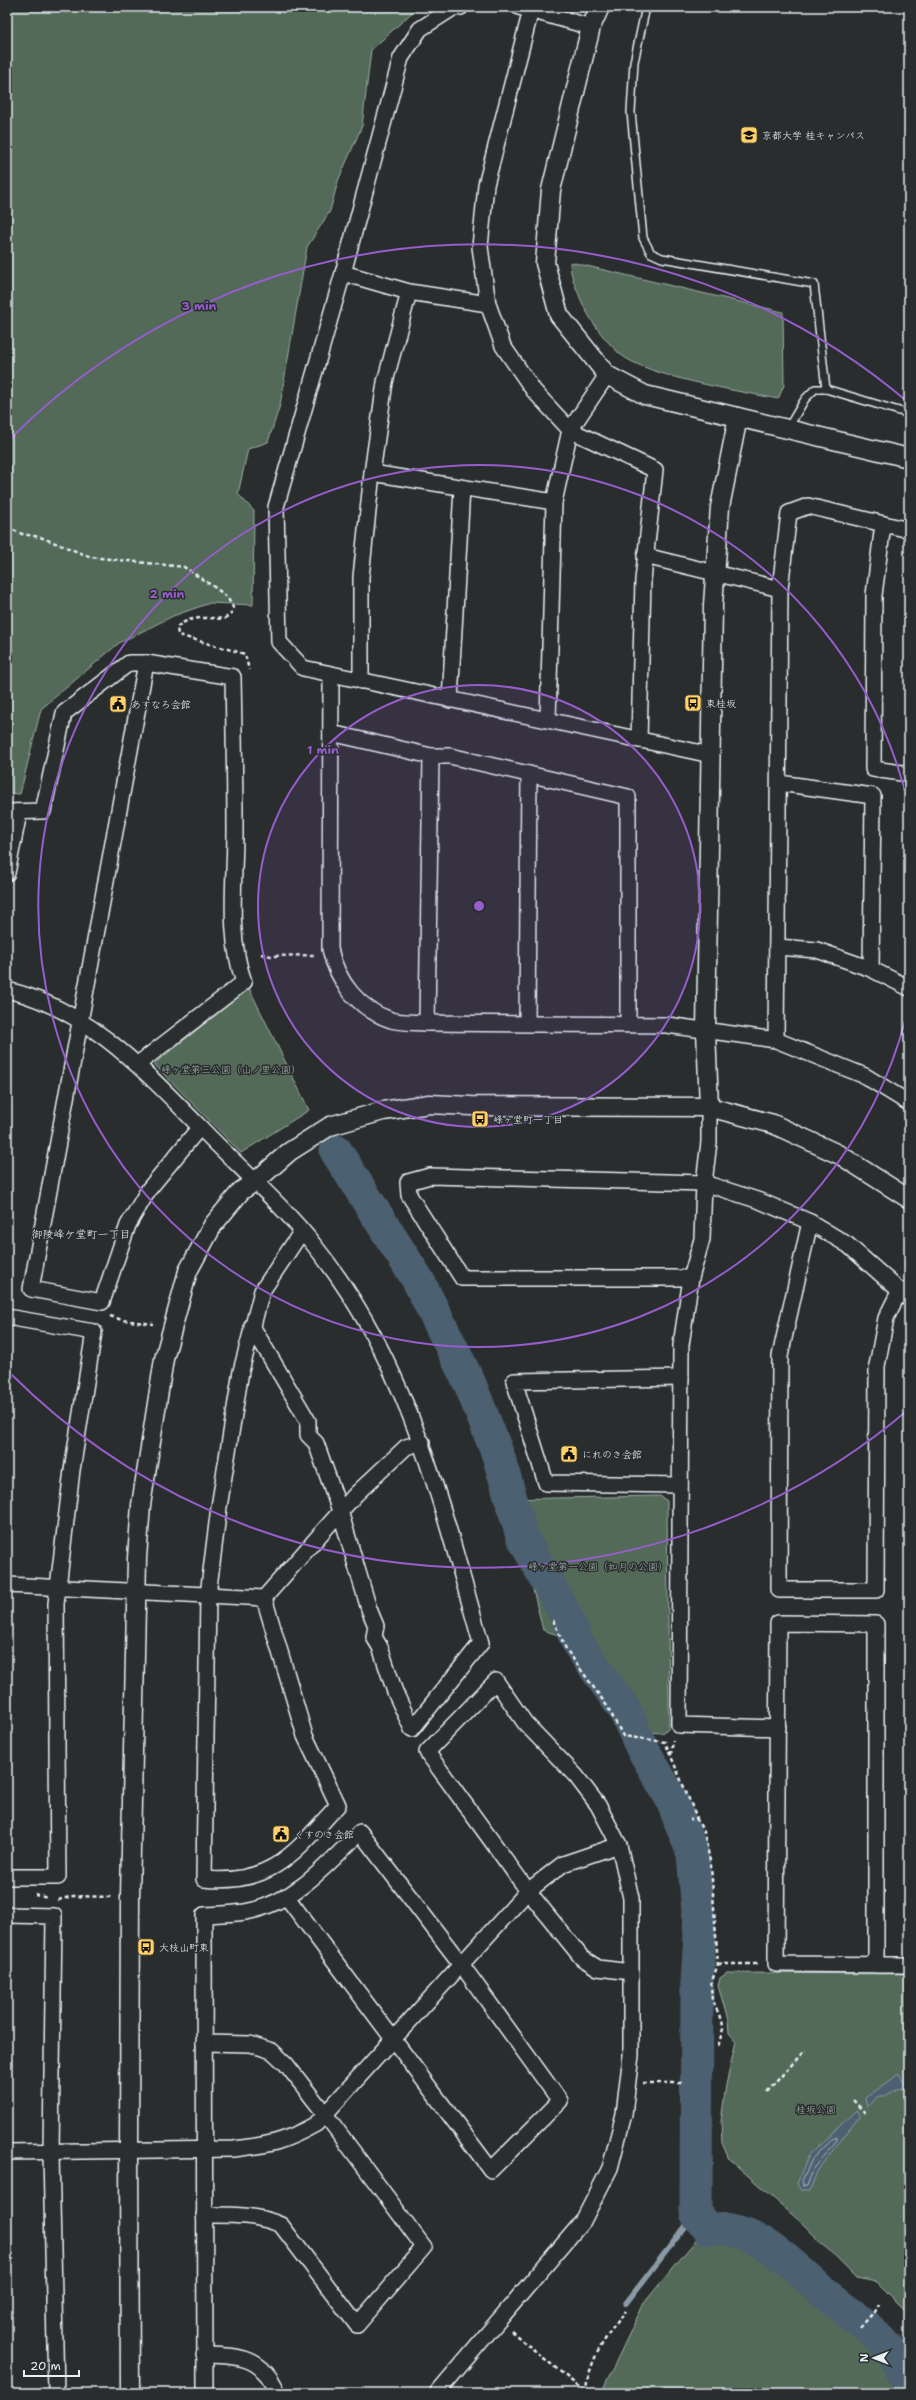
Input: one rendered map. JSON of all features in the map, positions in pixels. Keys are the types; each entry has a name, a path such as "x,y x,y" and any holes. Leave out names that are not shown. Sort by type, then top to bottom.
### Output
{"street":[{"path":"461,7 453,8 420,29 401,58 343,273 276,507 278,642 303,668 711,755"},
{"path":"600,7 591,27 551,190 545,263 558,315 607,375 645,395 909,458"},
{"path":"591,27 525,8 486,185 480,247 488,304 502,346 534,391 570,430 655,470 645,556 639,740"},
{"path":"343,273 410,292 488,304"},
{"path":"361,681 361,577 372,473 385,382 410,292"},
{"path":"548,720 554,502 570,430 607,375"},
{"path":"738,417 720,507 715,573 706,1030 709,1142 704,1183 702,1239 691,1278 682,1329 679,1725 778,1728"},
{"path":"372,473 554,502"},
{"path":"450,700 462,488"},
{"path":"776,1040 780,589 789,513 808,506 909,530"},
{"path":"883,524 874,595 873,769 909,774"},
{"path":"645,556 780,589"},
{"path":"7,873 13,812 44,811 64,713 129,663 146,663 233,677 235,831 234,927 244,982 138,1064"},
{"path":"146,663 31,1289 102,1302 128,1226 149,1189 200,1128"},
{"path":"330,674 331,955 333,966 351,994 367,1008 391,1020 427,1023 628,1023 668,1025 776,1040 865,1076 909,1103"},
{"path":"331,733 431,756 450,756 628,797 628,1023"},
{"path":"427,1023 431,756"},
{"path":"527,1023 529,774"},
{"path":"779,783 873,796 871,969"},
{"path":"777,947 816,950 871,969 909,988"},
{"path":"7,990 27,994 81,1020 138,1064 200,1128 256,1181 302,1231 351,1296 386,1358 422,1442 481,1643 412,1729 395,1692 380,1647 374,1637 376,1626 369,1609 340,1511 316,1443 308,1435 308,1421 252,1326"},
{"path":"130,2393 130,1897 135,1591 141,1505 164,1359 179,1297 188,1271 213,1226 241,1191 256,1181 289,1152 330,1126 383,1111 429,1104 479,1106 709,1107 773,1124 840,1155 909,1199"},
{"path":"691,1278 462,1278 410,1195 408,1182 430,1176 704,1183 760,1201 810,1222 848,1245 904,1295 886,1318 877,1366 876,1590 779,1590 780,1356 810,1222"},
{"path":"264,1598 305,1736 338,1805 299,1849 284,1860 253,1875 222,1881 204,1879 208,1596 230,1439 241,1371 262,1291 302,1231"},
{"path":"7,1316 94,1332 72,1470 57,1588 58,1877 7,1877"},
{"path":"680,1485 546,1483 514,1381 681,1378"},
{"path":"264,1598 340,1511 406,1447 422,1442"},
{"path":"7,1585 264,1598"},
{"path":"876,1965 876,1624 778,1623 776,1964 876,1965 909,1965"},
{"path":"437,2393 500,2321 583,2221 610,2168 624,2114 629,2083 631,2055 631,1972 631,1898 618,1845 598,1805 576,1776 525,1723 496,1681 427,1752 528,1891 582,1958 598,1968 631,1972"},
{"path":"205,2393 203,2149 204,1915 246,1912 286,1896 308,1883 326,1868 360,1832 461,1964 560,2101 491,2170 392,2040 286,1896"},
{"path":"7,2152 129,2152 234,2149 270,2145 294,2136 316,2124 528,1891 563,1864 618,1845"},
{"path":"7,1915 55,1908 51,2153 56,2393"},
{"path":"204,2043 250,2044 272,2051 286,2064 325,2114 424,2246 357,2325 281,2225 265,2218 245,2215 204,2215"},
{"path":"204,2355 238,2356 257,2365 273,2381 278,2393"}],"lane":[{"path":"646,7 634,62 631,112 643,238 651,253 662,258 814,284 826,389"},
{"path":"787,429 805,399 815,389 826,389 909,414"}],"path":[{"path":"7,527 22,534 40,537 91,557 184,567 217,588 227,597 233,607 231,614 224,619 198,617 182,623 177,626 178,635 246,654 249,672"},
{"path":"261,954 270,956 331,955"},
{"path":"553,1620 566,1649 607,1706 623,1736 644,1737 665,1742 704,1832 711,1866 718,1964 711,1984 712,2001 719,2014 723,2029 718,2047"},
{"path":"690,1820 697,1818"},
{"path":"47,1877 48,1886 55,1908"},
{"path":"28,1895 41,1896 55,1908"},
{"path":"55,1908 73,1896 130,1897"},
{"path":"718,1964 776,1964"},
{"path":"767,2092 805,2050"},
{"path":"629,2083 685,2083"},
{"path":"853,2100 867,2115"},
{"path":"860,2328 873,2313 878,2303"},
{"path":"585,2393 589,2367 602,2340 626,2311"},
{"path":"500,2321 585,2393"}],"green space":[{"path":"7,7 418,7 371,50 362,126 338,181 330,211 307,247 280,405 268,442 248,449 238,494 254,511 253,605 210,603 173,616 119,643 41,709 20,794 7,793"},
{"path":"570,262 783,312 784,385 778,399 672,376 651,370 620,354 603,336 588,314 574,281"},
{"name":"峰ヶ堂第三公園（山ノ里公園）","path":"249,988 309,1110 241,1153 154,1064"},
{"name":"峰ヶ堂第一公園（如月の公園）","path":"660,1496 667,1501 669,1727 663,1733 630,1731 567,1638 543,1630 514,1513 505,1499"},
{"name":"桂坂公園","path":"727,1973 909,1974 909,2314 877,2282 856,2278 804,2225 729,2159 722,2143 721,2121 726,2085 736,2041 729,2033 728,2019 718,1986 720,1978"},
{"path":"720,2233 735,2237 761,2250 773,2258 822,2299 844,2313 857,2324 875,2341 890,2360 905,2393 601,2393 644,2303 696,2240 705,2235"}],"water":[{"path":"898,2073 909,2088 897,2089 885,2096 878,2096 867,2108 865,2098 891,2080"},
{"path":"856,2110 860,2116 818,2169 810,2190 801,2190 797,2184 808,2157"}],"waterway":[{"path":"336,1151 418,1280 470,1384 498,1455 522,1536 563,1610 579,1645 624,1709 641,1746 671,1798 693,1854 700,1936 697,1982 696,2213 707,2228 733,2230 748,2235 759,2240 788,2261 884,2343 902,2370 909,2387"},
{"path":"626,2303 696,2213"}],"place":[{"name":"京都大学 桂キャンパス","path":"749,135"},
{"name":"東桂坂","path":"693,703"},
{"name":"あすなろ会館","path":"118,704"},
{"name":"峰ヶ堂町一丁目","path":"480,1119"},
{"name":"にれのき会館","path":"569,1454"},
{"name":"くすのき会館","path":"281,1834"},
{"name":"大枝山町東","path":"146,1947"}],"district":[{"name":"御陵峰ケ堂町一丁目","path":"81,1234"}]}
